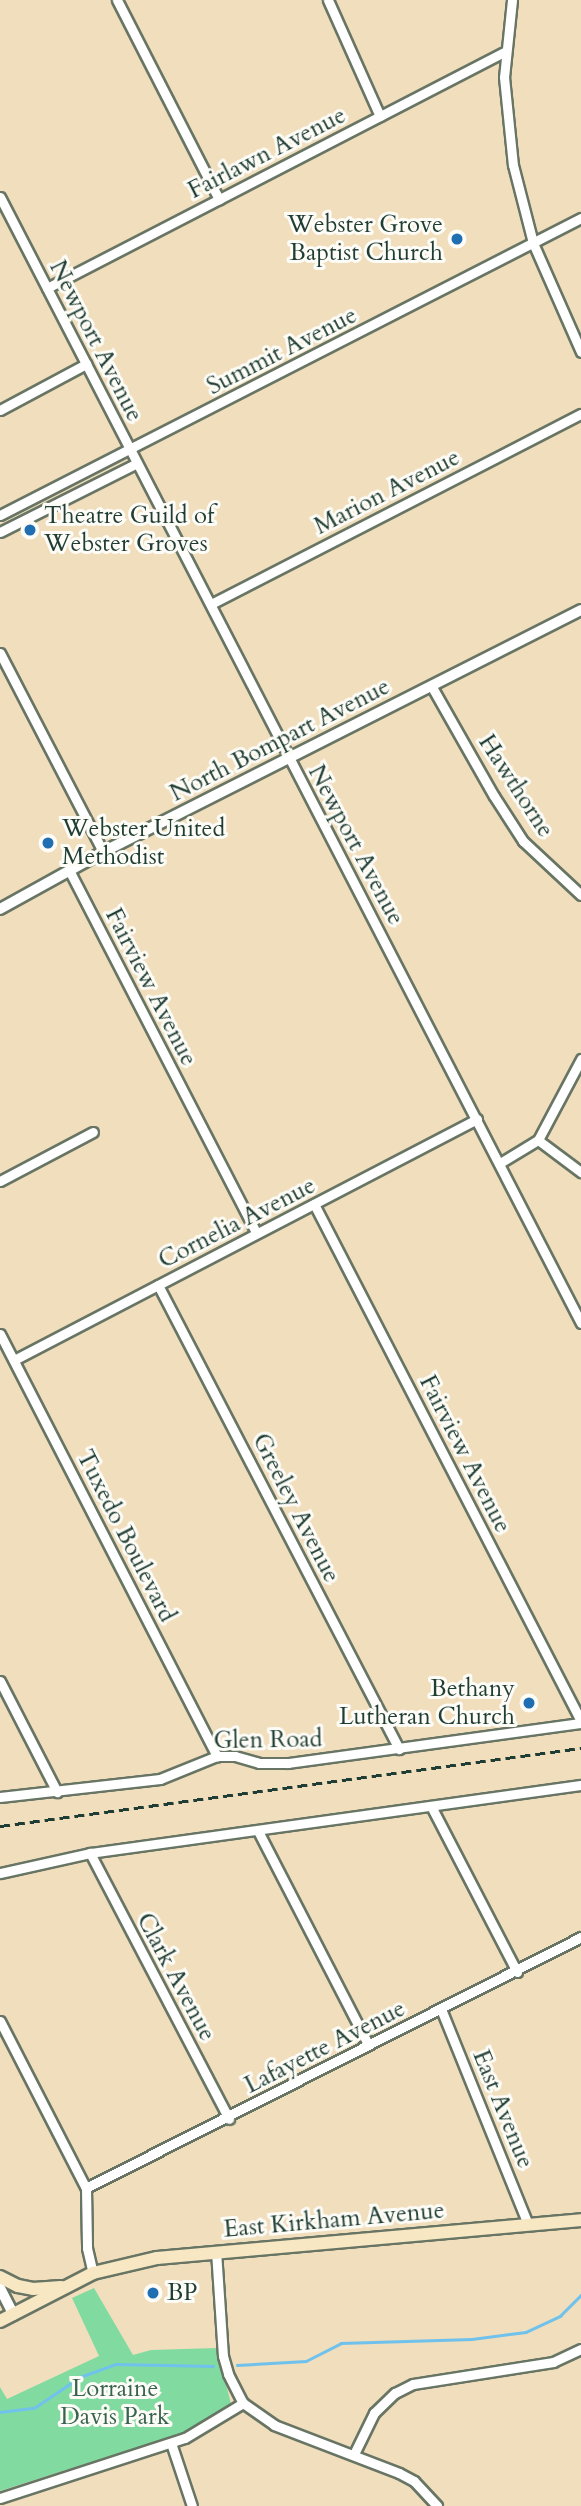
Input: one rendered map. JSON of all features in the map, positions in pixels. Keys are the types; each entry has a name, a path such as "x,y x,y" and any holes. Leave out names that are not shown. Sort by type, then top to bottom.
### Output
{"main road":[{"name":"East Kirkham Avenue","path":"0,2322 93,2273 157,2258 581,2220"},
{"path":"0,2277 18,2286 33,2289 65,2287"}],"street":[{"path":"117,0 219,200"},
{"path":"328,0 380,116"},
{"path":"512,0 504,51 508,137 533,243 581,352"},
{"name":"Fairlawn Avenue","path":"47,288 504,51"},
{"name":"Newport Avenue","path":"0,197 581,1323"},
{"name":"Summit Avenue","path":"0,514 131,451 581,218"},
{"path":"0,410 86,364"},
{"name":"Marion Avenue","path":"211,604 581,414"},
{"path":"0,532 137,463"},
{"name":"North Bompart Avenue","path":"0,909 103,852 581,610"},
{"path":"0,653 103,852"},
{"name":"Hawthorne","path":"432,687 523,841 581,895"},
{"name":"Fairview Avenue","path":"69,870 256,1233"},
{"path":"500,1163 538,1140 581,1059"},
{"name":"Cornelia Avenue","path":"14,1360 477,1119"},
{"path":"0,1181 93,1132"},
{"path":"538,1140 581,1172"},
{"name":"Fairview Avenue","path":"314,1204 581,1722"},
{"name":"Greeley Avenue","path":"158,1285 399,1749"},
{"name":"Tuxedo Boulevard","path":"0,1334 217,1756"},
{"path":"0,1681 57,1792"},
{"name":"Glen Road","path":"0,1797 160,1779 217,1756 235,1756 260,1763 288,1763 581,1722"},
{"path":"0,1873 90,1853 581,1785"},
{"path":"431,1806 517,1972"},
{"path":"258,1831 368,2044"},
{"name":"Clark Avenue","path":"90,1853 229,2119"},
{"name":"Lafayette Avenue","path":"86,2189 229,2119 368,2044 517,1972 581,1937"},
{"name":"East Avenue","path":"441,2008 528,2224"},
{"path":"0,2021 86,2189 88,2248 93,2273"},
{"path":"216,2251 223,2356 228,2374 243,2403 274,2425 354,2454 414,2481 438,2506"},
{"path":"0,2288 14,2315"},
{"path":"354,2454 374,2413 395,2393 413,2384 553,2362 581,2349"},
{"path":"0,2498 172,2443 201,2431 243,2403"},
{"path":"172,2443 192,2506"}],"green space":[{"name":"Lorraine Davis Park","path":"94,2288 133,2355 151,2350 217,2348 231,2404 192,2430 0,2491 0,2387 7,2399 99,2356 72,2298"}],"waterway":[{"path":"237,2365 306,2361 341,2343 472,2339 526,2332 560,2316 581,2295"},
{"path":"0,2412 34,2408 80,2377 116,2364 213,2366"}],"railway":[{"path":"0,1826 581,1748"}],"place":[{"name":"Webster Grove Baptist Church","path":"457,239"},
{"name":"Theatre Guild of Webster Groves","path":"30,530"},
{"name":"Webster United Methodist","path":"48,843"},
{"name":"Bethany Lutheran Church","path":"529,1703"},
{"name":"BP","path":"153,2293"}]}
